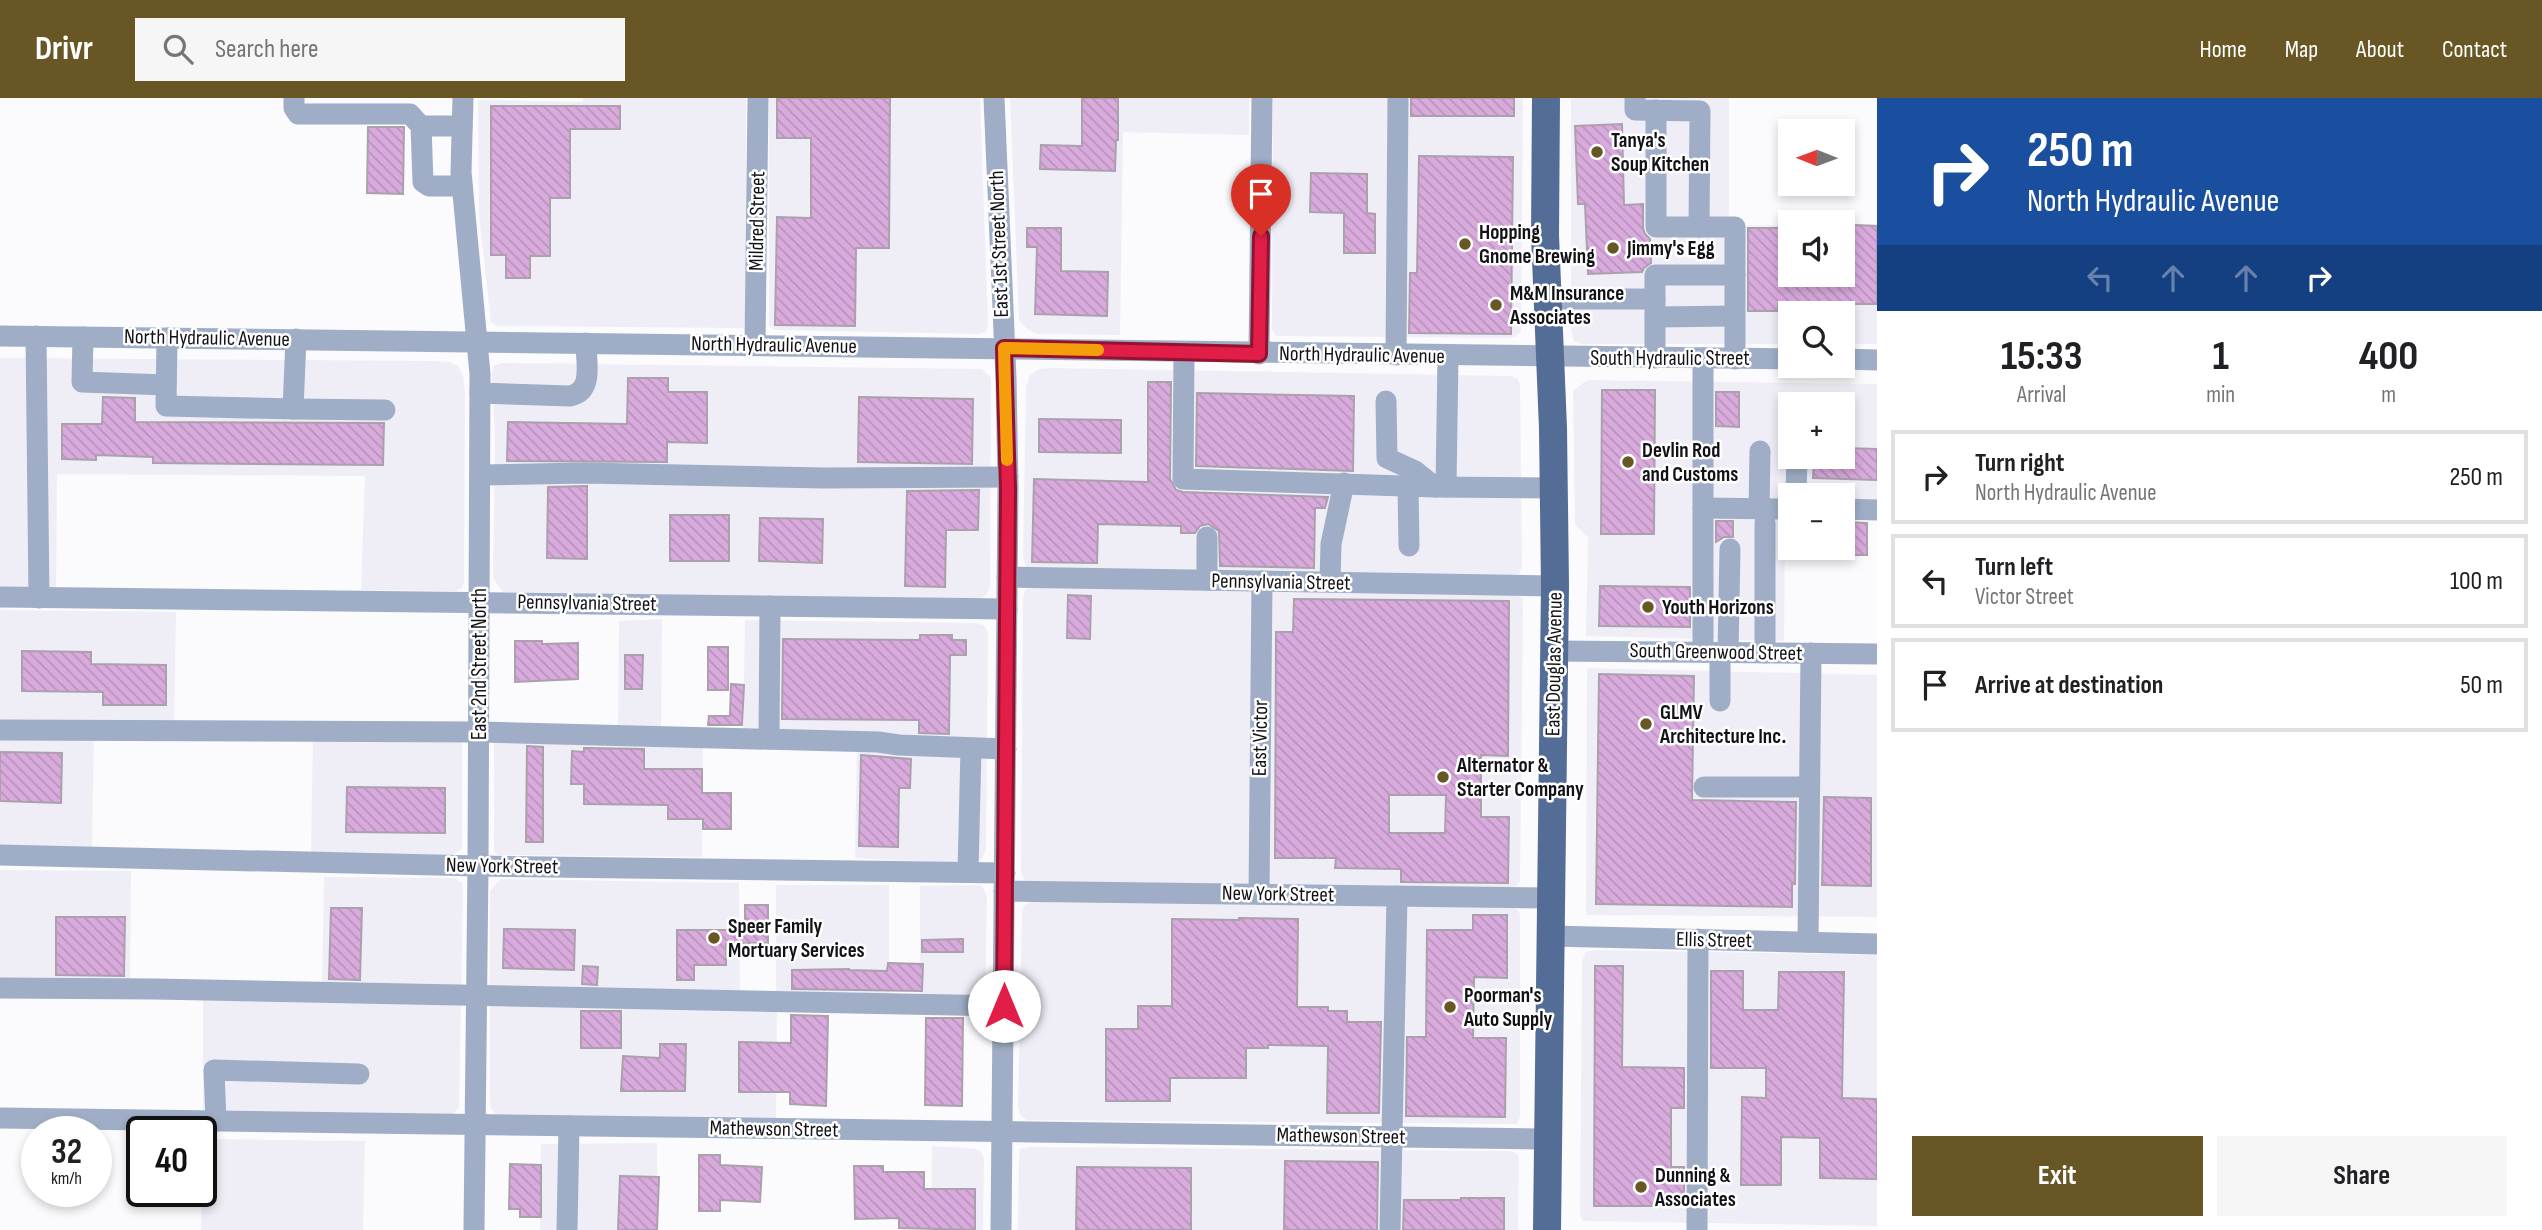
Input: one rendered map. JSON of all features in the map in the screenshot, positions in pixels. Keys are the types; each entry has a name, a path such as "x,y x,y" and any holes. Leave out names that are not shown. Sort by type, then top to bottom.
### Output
{"main road":[{"name":"East Douglas Avenue","path":"1546,98 1546,299 1555,586 1547,1230"}],"street":[{"path":"294,98 294,108 298,114 354,106 411,114 421,126 423,182 429,186 463,186"},
{"name":"East 2nd Street North","path":"463,98 463,186 480,393 474,1230"},
{"name":"Mildred Street","path":"755,345 758,98"},
{"name":"East 1st Street North","path":"994,98 1008,477 1001,1230"},
{"path":"1259,354 1262,98"},
{"path":"1396,355 1398,98"},
{"path":"1635,98 1635,110 1656,110 1679,104 1700,111 1699,227"},
{"path":"1656,110 1656,227 1735,227 1735,359"},
{"path":"421,126 462,126"},
{"path":"1655,358 1655,275 1735,275"},
{"path":"1546,299 1734,316"},
{"name":"North Hydraulic Avenue","path":"0,336 1549,357"},
{"path":"36,336 39,598"},
{"path":"83,337 82,382 166,385"},
{"path":"167,338 166,406 385,410"},
{"path":"293,409 296,339"},
{"path":"480,393 578,394 584,390 586,382 586,343"},
{"path":"1184,352 1183,479 1554,488"},
{"path":"1440,487 1448,356"},
{"name":"South Hydraulic Street","path":"1549,357 1778,359"},
{"path":"1703,358 1703,508 1720,701"},
{"path":"1855,359 1877,360"},
{"path":"1386,401 1387,458 1440,487"},
{"path":"1760,451 1765,653"},
{"path":"480,475 585,473 824,478 1008,477"},
{"path":"1330,582 1331,544 1344,484"},
{"path":"1408,486 1409,546"},
{"path":"1703,508 1762,516 1778,512"},
{"path":"1855,509 1877,510"},
{"path":"1207,537 1207,580"},
{"path":"1717,652 1730,549"},
{"name":"Pennsylvania Street","path":"1007,577 1555,586"},
{"name":"East Victor","path":"1259,894 1262,581"},
{"name":"Pennsylvania Street","path":"0,597 1007,609"},
{"path":"769,606 769,739"},
{"name":"South Greenwood Street","path":"1554,651 1877,654"},
{"path":"1808,942 1811,653"},
{"path":"0,730 479,732 769,739 1006,749"},
{"path":"968,872 971,748"},
{"path":"1704,787 1809,787"},
{"name":"New York Street","path":"0,855 478,866 968,872 1005,882 1259,894 1551,898"},
{"path":"1390,1230 1397,896"},
{"name":"Ellis Street","path":"1551,936 1877,944"},
{"path":"1697,1230 1698,940"},
{"path":"0,988 1004,1006"},
{"path":"216,1116 214,1070 359,1074"},
{"name":"Mathewson Street","path":"0,1118 126,1120"},
{"name":"Mathewson Street","path":"217,1121 1548,1139"},
{"path":"568,1230 569,1126"}],"shaded area":[{"path":"583,98 746,98 746,322 743,328 497,326 491,322 479,215 478,100 583,102"},
{"path":"769,98 980,98 988,325 986,332 776,330 769,326"},
{"path":"1010,98 1249,98 1249,135 1123,132 1120,335 1037,334 1027,329 1019,320"},
{"path":"1273,98 1523,98 1521,331 1517,336 1276,336 1272,330"},
{"path":"1571,98 1729,98 1729,226 1778,225 1778,287 1855,287 1855,225 1877,224 1877,344 1855,344 1855,301 1778,301 1778,344 1582,344 1574,341 1571,331"},
{"path":"0,358 434,361 458,366 463,376 465,392 462,588 456,591 361,590 365,476 57,474 56,592 0,591"},
{"path":"501,363 982,369 991,378 990,587 980,599 970,600 503,592 493,578 495,438 492,374 494,366"},
{"path":"1039,369 1517,378 1520,384 1522,567 1519,574 1033,571 1026,566 1023,558 1026,387 1030,375"},
{"path":"1587,380 1877,384 1877,517 1855,517 1855,483 1778,483 1778,560 1785,560 1784,641 1586,636 1588,537 1575,525 1573,391"},
{"path":"1032,587 1518,595 1522,598 1523,607 1520,881 1517,886 1032,883 1024,880 1021,872 1023,599 1025,590"},
{"path":"0,610 176,612 174,736 94,735 92,850 0,849"},
{"path":"662,619 661,734 703,735 702,857 499,855 494,852 494,732 618,732 619,621"},
{"path":"745,620 977,623 985,626 988,634 986,850 982,858 976,863 966,864 855,858 857,744 743,742"},
{"path":"1587,668 1877,675 1877,917 1586,915"},
{"path":"313,731 462,731 462,849 450,857 311,856"},
{"path":"0,870 131,871 130,995 0,994"},
{"path":"324,877 454,878 462,882 459,1107 453,1114 203,1110 203,989 322,988"},
{"path":"501,879 739,883 740,1003 776,1004 776,885 889,885 889,1004 777,1004 776,1120 496,1115 491,1108 490,1099 490,891"},
{"path":"920,886 982,886 987,896 985,1004 920,1004"},
{"path":"1031,901 1514,908 1519,911 1520,917 1520,1117 1517,1124 1027,1120 1020,1115 1018,1106 1022,912 1024,906"},
{"path":"1586,952 1877,955 1877,1226 1583,1221 1580,1216 1582,961"},
{"path":"217,1139 365,1141 363,1230 201,1230 201,1207 217,1207"},
{"path":"657,1143 657,1230 540,1230 541,1144"},
{"path":"932,1146 975,1149 981,1152 984,1159 983,1230 931,1230"},
{"path":"1020,1149 1515,1152 1519,1156 1518,1230 1018,1230"}],"building":[{"path":"777,98 890,98 889,248 856,248 855,326 775,325 777,217 811,218 811,138 777,138"},
{"path":"1082,98 1118,98 1115,171 1040,169 1041,145 1082,146"},
{"path":"1411,98 1514,98 1514,116 1411,116"},
{"path":"491,106 620,106 620,129 570,129 570,198 550,198 550,256 530,256 530,278 506,278 506,255 491,255"},
{"path":"1622,124 1624,205 1643,204 1643,228 1650,239 1651,263 1642,272 1588,274 1585,204 1578,204 1575,126"},
{"path":"368,127 404,127 403,194 367,193"},
{"path":"1419,156 1513,157 1511,334 1409,333 1410,273 1417,273"},
{"path":"1311,173 1367,174 1367,213 1375,214 1375,253 1344,253 1344,213 1310,212"},
{"path":"1855,225 1877,226 1877,304 1855,304 1855,301 1778,301 1778,311 1748,311 1748,228 1778,228 1778,287 1855,287"},
{"path":"1027,228 1061,228 1061,271 1108,272 1107,316 1035,314 1037,247 1027,247"},
{"path":"628,378 668,378 668,392 707,392 707,443 667,442 667,462 507,461 508,422 627,424"},
{"path":"1148,382 1171,382 1170,479 1176,490 1328,497 1325,508 1315,508 1314,568 1220,566 1219,531 1208,524 1200,526 1195,533 1181,533 1181,526 1098,524 1097,563 1032,562 1034,479 1148,482"},
{"name":"Devlin Rod and Customs","path":"1602,390 1655,390 1654,534 1601,534"},
{"path":"1716,392 1739,392 1739,427 1716,426"},
{"path":"1197,393 1354,396 1353,471 1196,466"},
{"path":"103,397 135,398 135,422 384,423 383,465 153,463 153,457 96,455 96,460 62,459 62,424 102,424"},
{"path":"859,397 973,399 972,464 858,462"},
{"path":"1039,419 1121,420 1121,453 1039,452"},
{"path":"1855,448 1877,449 1877,480 1813,478 1813,469 1855,469"},
{"path":"587,486 587,559 547,558 548,487"},
{"path":"979,490 978,530 946,530 945,587 905,586 907,491"},
{"path":"670,515 729,515 729,561 670,561"},
{"path":"760,518 823,519 822,563 759,561"},
{"path":"1716,521 1733,521 1733,537 1724,537 1716,542"},
{"path":"1855,522 1867,523 1867,555 1855,555"},
{"name":"Youth Horizons","path":"1600,586 1690,587 1690,627 1599,626"},
{"path":"1068,595 1091,596 1090,639 1067,638"},
{"path":"1294,599 1509,601 1508,756 1481,755 1481,817 1509,817 1508,883 1401,882 1401,869 1335,868 1336,858 1275,858 1276,632 1293,632","holes":["1389,795 1446,795 1445,833 1389,833"]},
{"path":"920,635 952,635 952,640 966,640 966,655 950,655 949,734 919,733 919,720 782,719 783,639 920,640"},
{"path":"515,641 542,641 542,644 578,643 578,679 515,682"},
{"path":"708,647 728,647 728,690 708,690"},
{"path":"22,651 91,652 91,664 166,665 166,705 103,705 103,692 22,691"},
{"path":"625,655 643,655 642,689 625,689"},
{"path":"1599,674 1694,676 1692,800 1796,802 1795,884 1792,884 1792,907 1596,904"},
{"path":"731,684 744,685 742,725 708,725 709,716 730,716"},
{"path":"527,746 543,747 543,842 526,842"},
{"path":"584,748 644,749 644,769 702,769 702,793 731,793 731,829 703,829 703,819 668,819 668,805 584,804 584,784 571,784 572,751 584,752"},
{"path":"0,752 62,753 61,803 0,801"},
{"path":"861,755 911,759 910,788 899,788 898,847 859,846"},
{"path":"347,787 445,788 445,833 346,832"},
{"path":"1824,797 1871,798 1871,886 1822,885"},
{"path":"745,905 768,905 768,943 726,944 726,965 694,965 694,980 677,980 677,930 745,930"},
{"path":"331,908 362,908 360,980 329,979"},
{"name":"Poorman's Auto Supply","path":"1473,915 1507,915 1507,978 1474,977 1473,1038 1506,1038 1505,1117 1406,1116 1407,1037 1426,1037 1427,930 1473,930"},
{"path":"56,917 125,917 124,976 56,975"},
{"path":"1172,919 1298,919 1297,1007 1328,1007 1328,1011 1347,1011 1347,1022 1381,1022 1379,1113 1327,1113 1328,1046 1268,1045 1268,1048 1246,1048 1246,1078 1170,1078 1170,1101 1106,1101 1106,1029 1138,1029 1138,1006 1172,1006"},
{"path":"504,929 575,930 574,970 503,968"},
{"path":"963,939 963,952 922,952 922,940"},
{"path":"888,963 923,964 922,991 792,989 792,970 887,971"},
{"path":"583,966 598,967 597,985 582,984"},
{"path":"1595,966 1623,966 1622,1067 1684,1068 1684,1108 1671,1108 1671,1167 1684,1167 1684,1206 1594,1206"},
{"path":"1711,971 1743,971 1743,1010 1778,1010 1779,972 1844,972 1842,1098 1877,1099 1877,1179 1820,1178 1820,1138 1781,1137 1781,1185 1741,1185 1742,1097 1766,1098 1766,1068 1711,1068"},
{"path":"581,1011 621,1011 621,1048 581,1048"},
{"path":"791,1015 828,1016 826,1106 790,1104 790,1092 739,1092 739,1042 791,1043"},
{"path":"926,1018 963,1018 962,1106 925,1105"},
{"path":"660,1044 686,1044 685,1091 621,1091 623,1056 660,1058"},
{"path":"699,1155 720,1155 720,1165 762,1167 760,1202 720,1200 720,1211 699,1211"},
{"path":"1285,1161 1378,1162 1377,1230 1284,1230"},
{"path":"510,1164 541,1165 541,1217 520,1217 520,1209 509,1209"},
{"path":"854,1166 883,1166 883,1172 924,1172 924,1189 975,1189 975,1230 899,1228 899,1218 855,1219"},
{"path":"1077,1167 1191,1168 1191,1230 1076,1230"},
{"path":"620,1176 659,1177 657,1230 618,1230"},
{"path":"1504,1198 1504,1230 1403,1230 1404,1200"}],"slow traffic":[{"path":"1007,460 1004,348 1098,350"}],"place":[{"name":"Tanya's Soup Kitchen","path":"1597,152"},
{"name":"Hopping Gnome Brewing","path":"1465,244"},
{"name":"Jimmy's Egg","path":"1613,248"},
{"name":"M&M Insurance Associates","path":"1496,305"},
{"name":"Devlin Rod and Customs","path":"1628,462"},
{"name":"Youth Horizons","path":"1648,607"},
{"name":"GLMV Architecture Inc.","path":"1646,724"},
{"name":"Alternator & Starter Company","path":"1443,777"},
{"name":"Speer Family Mortuary Services","path":"714,938"},
{"name":"Poorman's Auto Supply","path":"1450,1007"},
{"name":"Dunning & Associates","path":"1641,1187"}],"route":[{"path":"1004,1006 1008,489 1004,348 1259,354 1261,236"}]}
